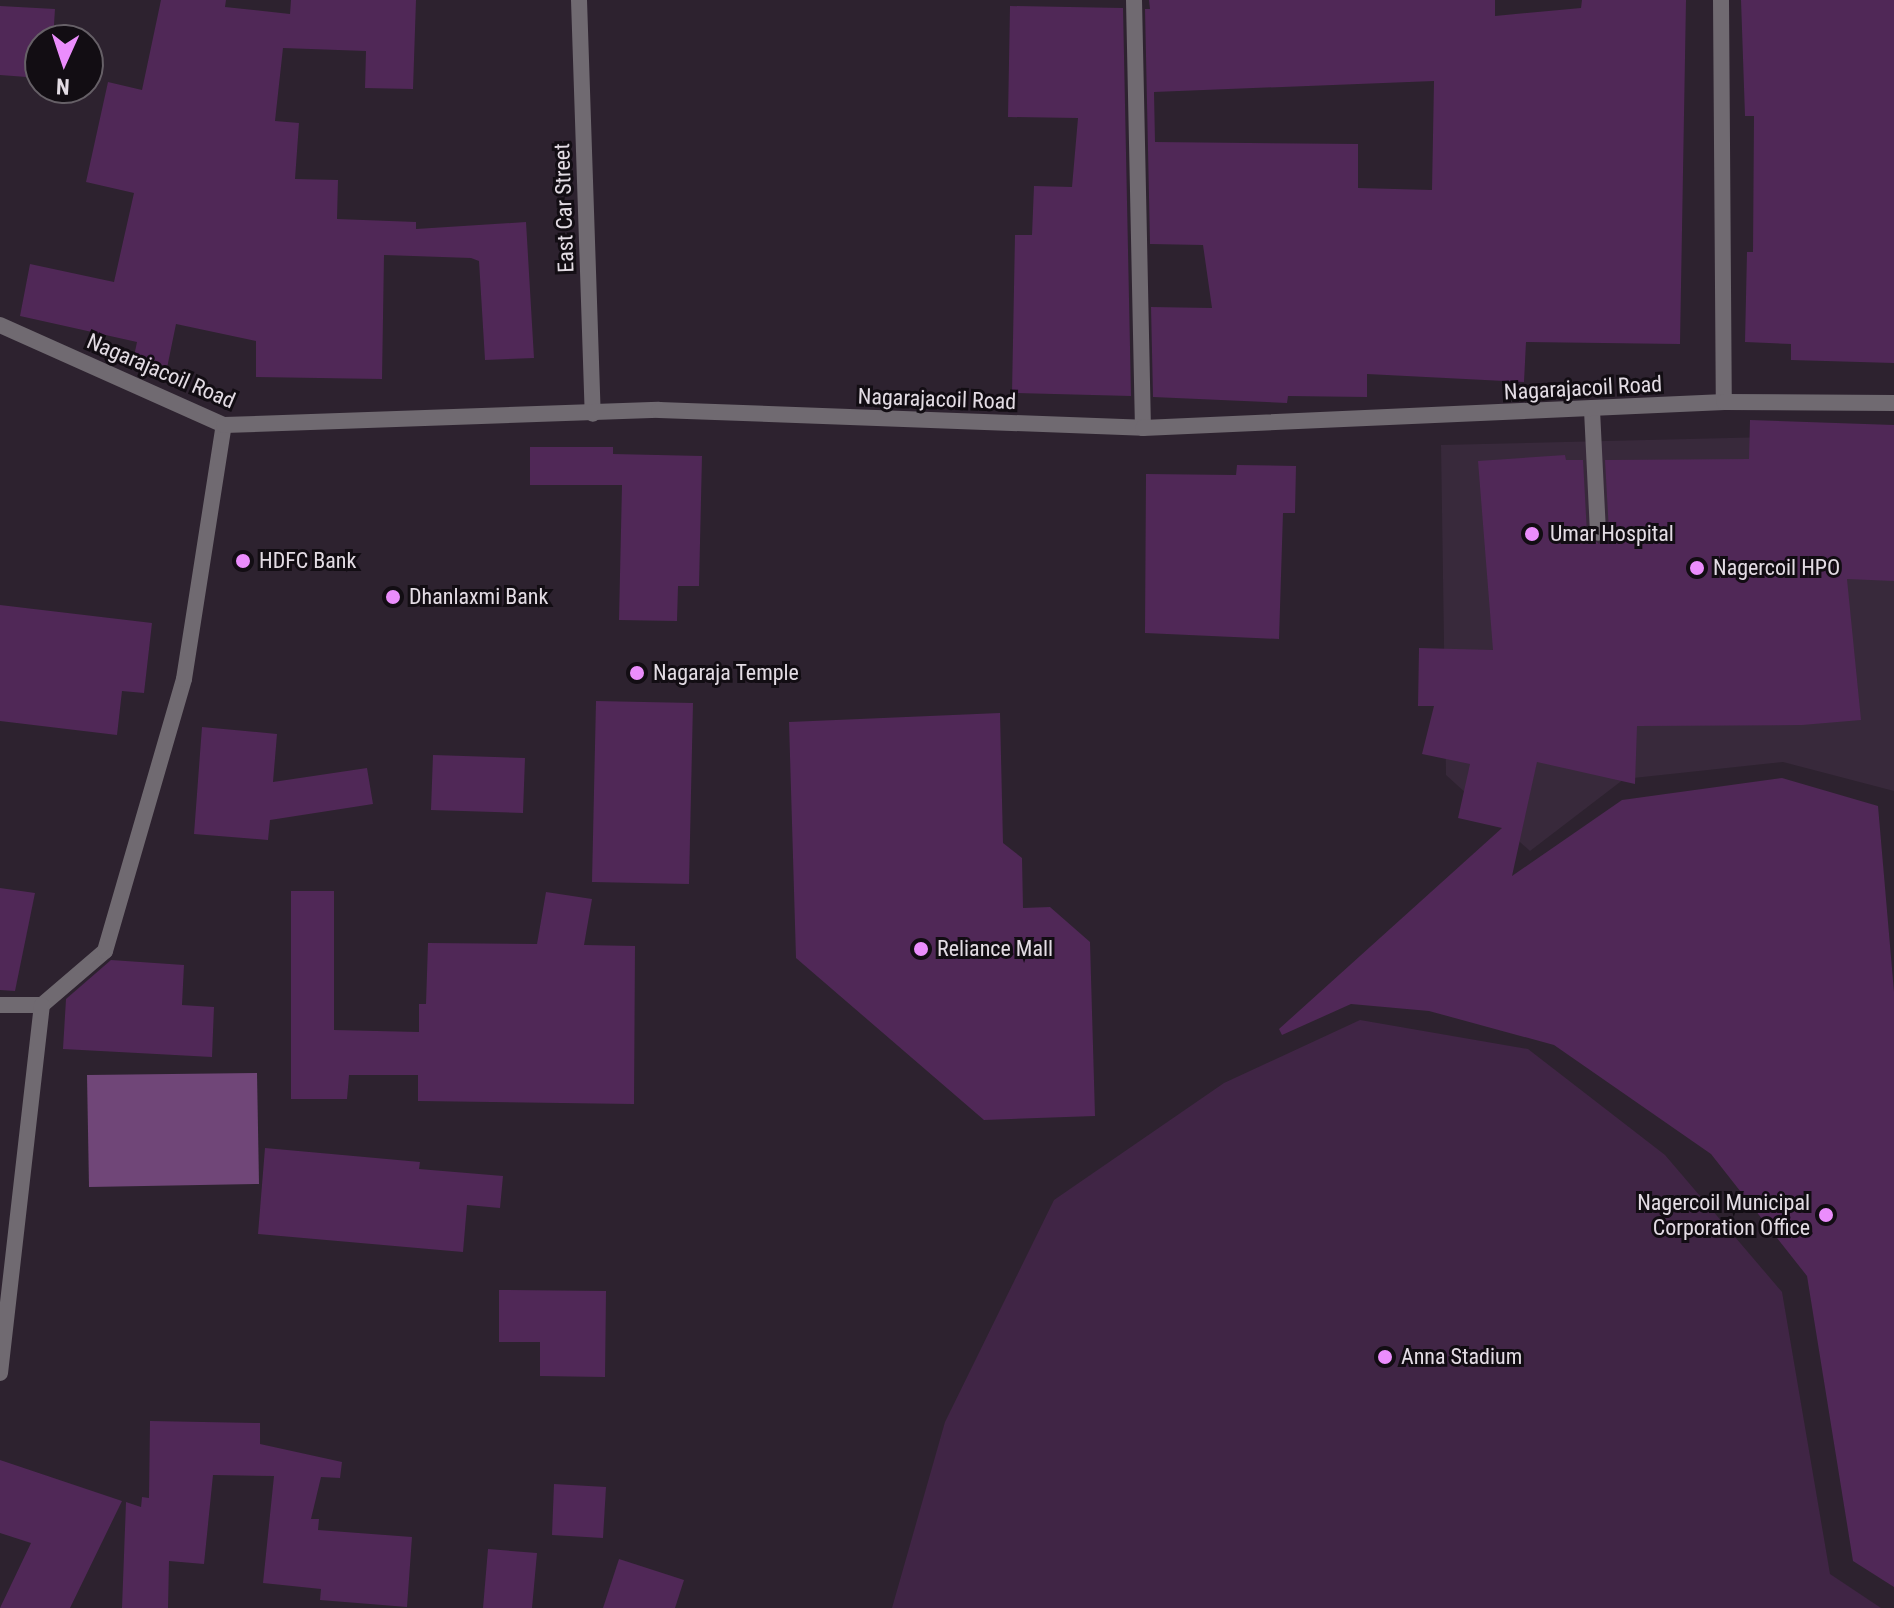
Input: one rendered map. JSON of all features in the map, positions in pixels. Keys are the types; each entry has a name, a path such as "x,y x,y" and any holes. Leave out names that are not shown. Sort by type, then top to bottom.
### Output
{"street":[{"name":"East Car Street","path":"579,0 593,414"},
{"path":"1134,0 1143,428"},
{"path":"1721,0 1724,402"},
{"name":"Nagarajacoil Road","path":"0,325 224,425 659,410 1143,428 1724,402 1894,403"},
{"path":"1592,410 1598,533"},
{"path":"0,1005 42,1005 105,951 184,679 224,425"},
{"path":"0,1373 42,1005"}],"shaded area":[{"path":"1894,434 1894,791 1783,762 1624,779 1530,851 1446,775 1441,445"},
{"name":"Anna Stadium","path":"1360,1020 1528,1049 1665,1155 1782,1292 1830,1574 1881,1608 892,1608 945,1422 1054,1200 1224,1083"},
{"path":"257,1073 259,1184 89,1187 87,1075"}],"building":[{"path":"161,0 226,0 225,7 290,14 291,0 416,0 413,89 365,88 366,51 283,48 275,121 299,123 295,179 338,180 337,219 416,222 416,229 526,222 534,358 485,360 479,261 471,258 384,255 382,379 256,377 256,341 176,324 167,368 133,361 137,342 20,316 30,264 114,282 134,193 86,182 108,82 142,90"},
{"path":"1149,0 1495,0 1495,16 1581,8 1582,0 1686,0 1680,344 1526,342 1524,382 1367,374 1367,397 1288,396 1287,403 1153,397 1151,307 1212,308 1203,245 1150,244 1145,9 1150,9","holes":["1434,81 1432,190 1358,188 1358,144 1155,142 1154,92"]},
{"path":"1741,0 1894,0 1894,363 1791,360 1791,344 1745,342 1747,252 1753,252 1754,116 1745,116"},
{"path":"0,6 55,9 54,24 24,24 24,77 0,75"},
{"path":"1010,6 1123,8 1131,396 1012,393 1015,235 1032,235 1034,186 1072,187 1078,118 1008,117"},
{"path":"1750,420 1894,425 1894,581 1847,579 1861,720 1802,725 1637,726 1635,784 1537,762 1512,876 1622,800 1782,778 1878,806 1894,992 1894,1587 1853,1561 1807,1276 1711,1154 1554,1045 1429,1011 1351,1004 1282,1035 1279,1029 1502,828 1458,818 1470,764 1422,754 1434,706 1418,706 1419,648 1493,650 1478,461 1565,455 1566,460 1583,460 1587,534 1599,544 1609,532 1605,460 1749,459"},
{"path":"530,447 613,447 613,454 702,456 699,586 678,586 677,621 619,620 622,485 530,485"},
{"path":"1237,465 1296,466 1295,513 1283,513 1279,639 1145,633 1146,474 1236,475"},
{"path":"0,605 152,623 144,693 122,691 117,735 0,721"},
{"path":"596,701 693,703 689,884 592,882"},
{"path":"1000,713 1003,843 1022,858 1023,908 1050,907 1090,942 1095,1116 984,1120 796,958 789,722"},
{"path":"202,727 277,734 273,782 367,768 373,804 270,820 268,840 194,834"},
{"path":"433,755 525,758 523,813 431,810"},
{"path":"0,888 35,893 15,991 0,990"},
{"path":"291,891 334,891 334,1030 419,1032 419,1004 426,1004 428,943 537,944 546,892 592,899 584,945 635,946 634,1104 418,1101 418,1075 349,1075 347,1099 291,1099"},
{"path":"111,960 184,965 182,1005 214,1007 212,1057 63,1049 66,999"},
{"path":"265,1148 420,1162 419,1169 503,1176 500,1208 467,1205 463,1252 258,1234"},
{"path":"499,1290 606,1291 605,1377 540,1376 540,1342 499,1342"},
{"path":"150,1421 260,1423 260,1444 342,1462 340,1478 321,1477 311,1519 319,1519 318,1530 412,1537 407,1607 320,1600 321,1589 263,1583 274,1476 213,1475 204,1564 169,1561 168,1608 122,1608 126,1502 141,1507 142,1497 149,1498"},
{"path":"0,1460 122,1501 70,1608 0,1608 31,1543 0,1533"},
{"path":"554,1484 606,1487 603,1538 552,1535"},
{"path":"488,1549 537,1553 532,1608 483,1608"},
{"path":"619,1559 684,1580 675,1608 603,1608"}],"place":[{"name":"Umar Hospital","path":"1532,534"},
{"name":"HDFC Bank","path":"243,561"},
{"name":"Nagercoil HPO","path":"1697,568"},
{"name":"Dhanlaxmi Bank","path":"393,597"},
{"name":"Nagaraja Temple","path":"637,673"},
{"name":"Reliance Mall","path":"921,949"},
{"name":"Nagercoil Municipal Corporation Office","path":"1826,1215"},
{"name":"Anna Stadium","path":"1385,1357"}]}
